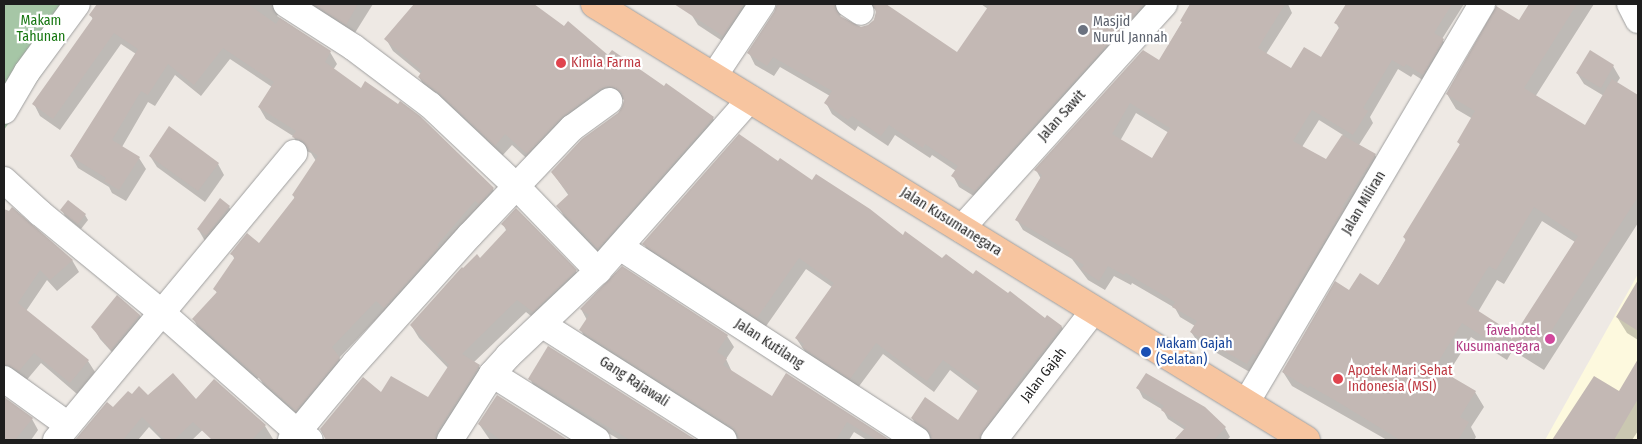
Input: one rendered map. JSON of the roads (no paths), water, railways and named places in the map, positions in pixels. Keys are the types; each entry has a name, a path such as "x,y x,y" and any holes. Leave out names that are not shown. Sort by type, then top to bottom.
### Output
{"main road":[{"name":"Jalan Kusumanegara","path":"595,4 1306,440"}],"street":[{"path":"4,111 27,72 77,4"},
{"path":"286,4 405,85 430,105 517,187 598,271"},
{"path":"714,76 762,4"},
{"name":"Jalan Sawit","path":"961,229 1164,4"},
{"name":"Jalan Miliran","path":"1246,403 1482,4"},
{"path":"1630,4 1638,20"},
{"path":"450,440 492,374 523,340 543,325 598,271 750,98"},
{"path":"4,180 40,213 161,312 300,438 355,363 430,279 572,128 609,101"},
{"path":"4,379 62,432 294,153"},
{"name":"Jalan Kutilang","path":"620,247 917,440"},
{"name":"Jalan Gajah","path":"994,440 1094,310"},
{"name":"Gang Rajawali","path":"543,325 724,440"},
{"path":"492,374 597,440"}],"place":[{"name":"Masjid Nurul Jannah","path":"1083,30"},
{"name":"Kimia Farma","path":"561,63"},
{"name":"favehotel Kusumanegara","path":"1550,339"},
{"name":"Makam Gajah (Selatan)","path":"1146,352"},
{"name":"Apotek Mari Sehat Indonesia (MSI)","path":"1338,379"}],"park label":[{"name":"Makam Tahunan","path":"41,30"}]}
